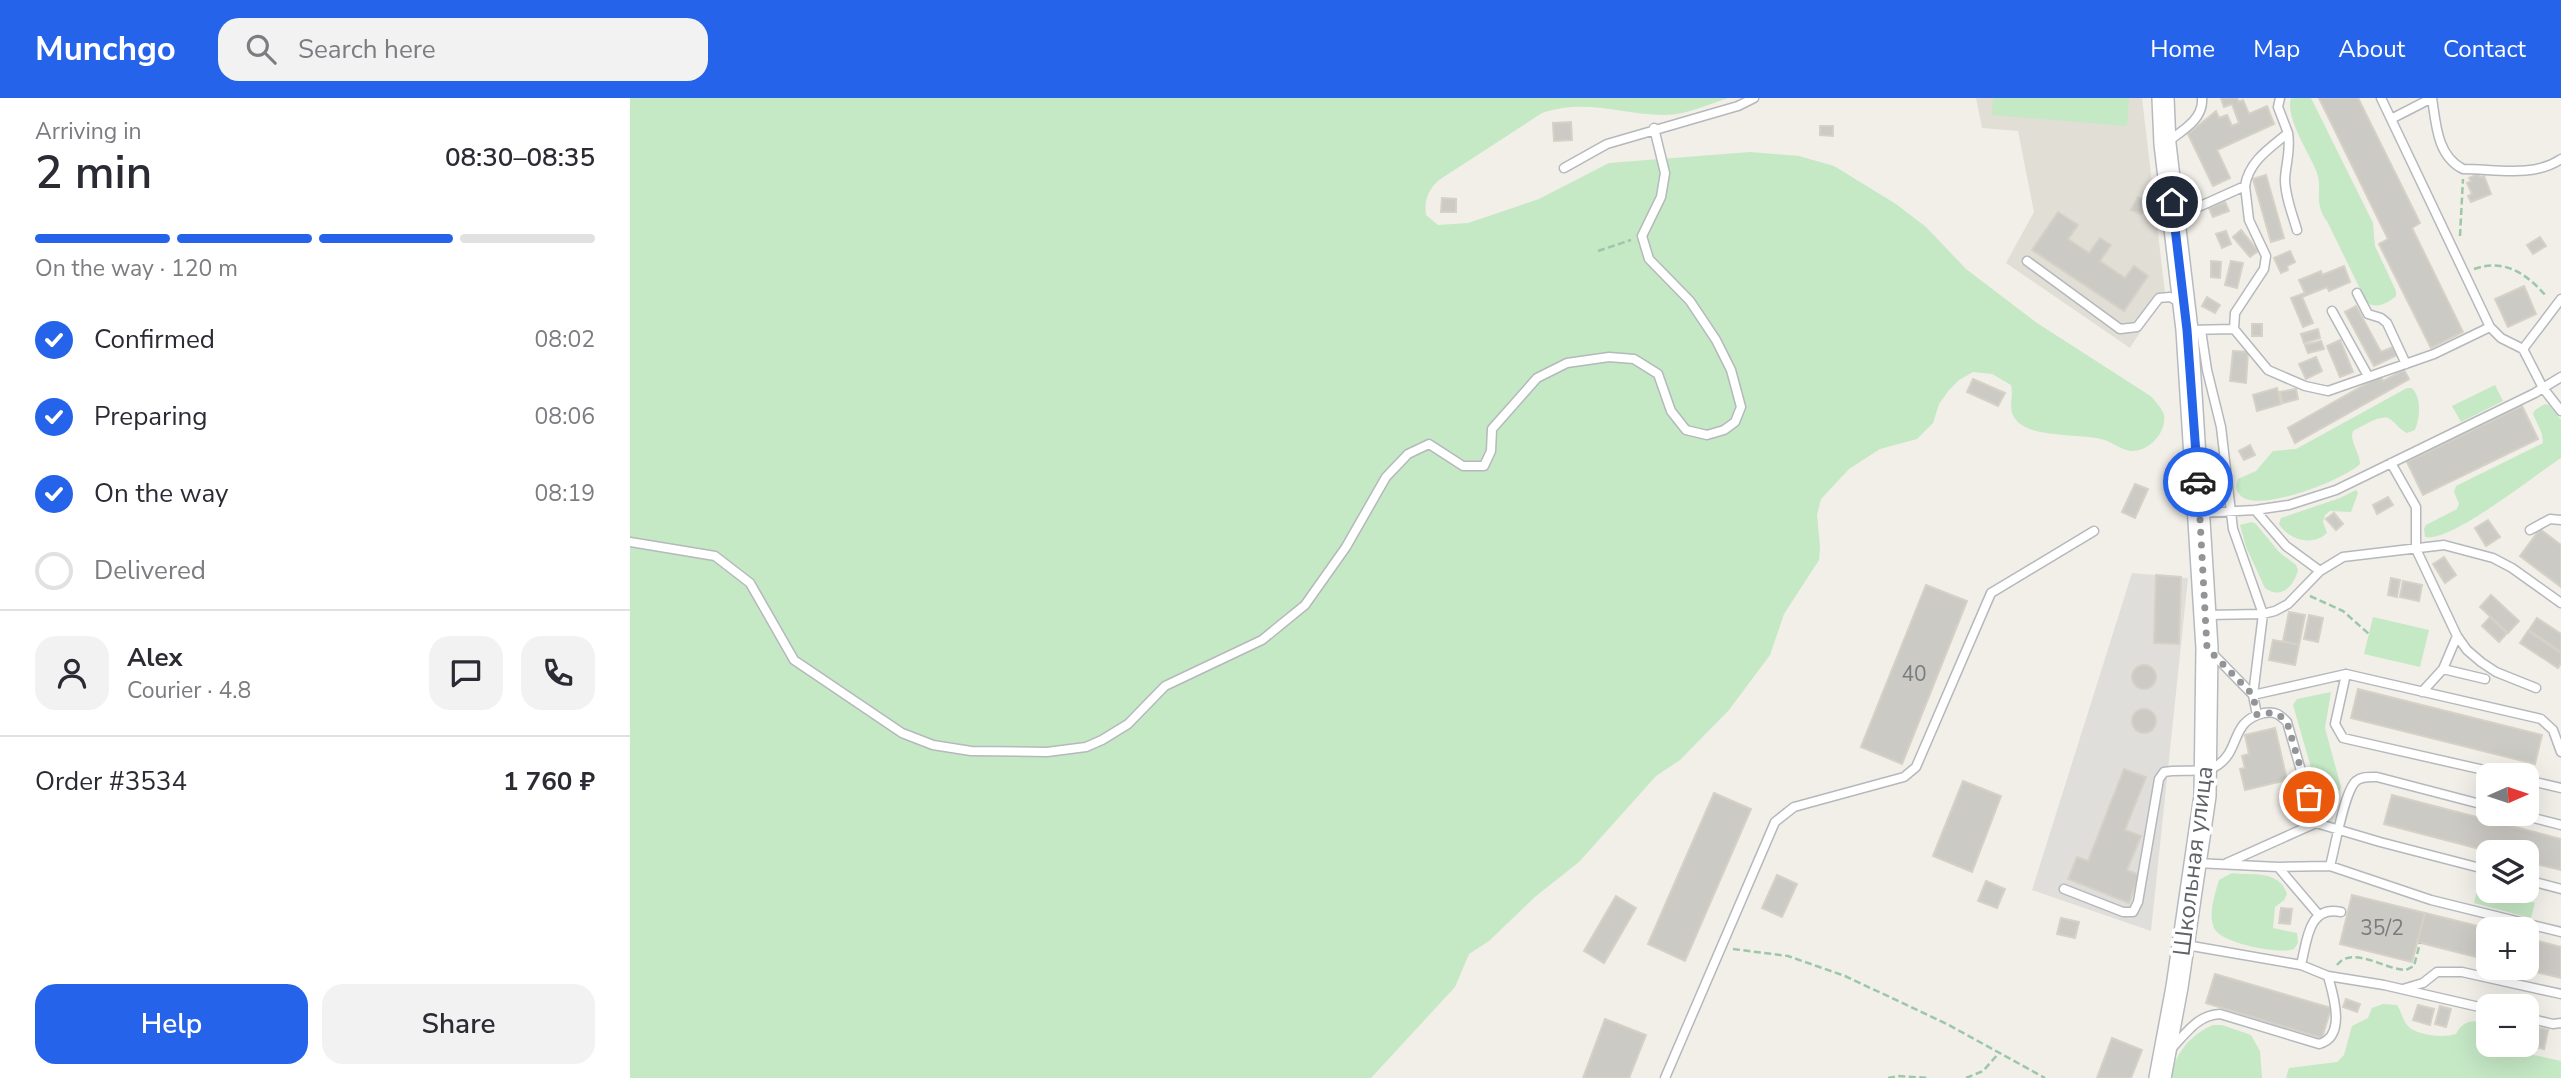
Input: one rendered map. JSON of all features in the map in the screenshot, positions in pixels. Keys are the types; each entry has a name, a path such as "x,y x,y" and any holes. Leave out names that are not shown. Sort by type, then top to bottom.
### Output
{"main road":[{"name":"Школьная улица","path":"2161,1068 2177,987 2205,796 2207,648 2194,330 2184,305 2165,144 2163,98"}],"lane":[{"path":"1564,168 1607,144 1654,128 1738,106 1754,98"},
{"path":"2165,144 2192,124 2200,111 2202,98"},
{"path":"2280,98 2278,107 2288,133 2290,153 2285,177 2288,202 2297,230"},
{"path":"2381,98 2490,327 2501,338 2523,349 2543,388 2561,411"},
{"path":"2391,119 2432,98 2441,146 2453,164 2463,169 2531,170 2550,166 2561,159"},
{"path":"630,542 715,556 750,583 794,660 902,733 933,745 971,751 1047,752 1086,747 1128,724 1165,686 1262,640 1305,605 1346,547 1386,477 1408,454 1429,444 1463,466 1484,466 1491,451 1492,429 1537,378 1567,363 1609,357 1634,359 1658,374 1671,411 1686,430 1707,435 1724,430 1735,422 1741,407 1731,370 1716,340 1690,301 1649,259 1642,236 1661,197 1665,173 1654,128"},
{"path":"2288,133 2250,168 2245,186 2249,220 2266,256 2264,269 2235,313 2234,328 2268,370 2305,386 2328,391 2434,355 2490,327"},
{"path":"2173,218 2245,186"},
{"path":"2027,261 2120,328 2137,327 2158,298 2169,297 2184,305"},
{"path":"2357,293 2368,314 2387,323 2406,364"},
{"path":"2523,349 2559,303"},
{"path":"2332,311 2368,376"},
{"path":"2234,328 2194,330 2221,428 2236,541 2263,614 2253,695 2257,715"},
{"path":"2200,513 2289,505 2336,490 2561,377"},
{"path":"2391,463 2416,507 2416,549 2457,636 2467,650 2496,672 2536,688"},
{"path":"2255,510 2286,546 2320,570"},
{"path":"2530,530 2550,519 2561,520"},
{"path":"1665,1078 1775,822 1794,807 1904,777 1916,767 1991,593 2094,531"},
{"path":"2206,615 2263,614 2288,604 2320,570 2343,557 2444,545 2493,558 2512,568 2561,603"},
{"path":"2422,692 2443,669 2457,636"},
{"path":"2207,648 2253,695"},
{"path":"2443,669 2485,679"},
{"path":"2253,695 2346,674 2540,719 2553,730 2561,752"},
{"path":"2346,674 2335,724 2343,738 2476,768"},
{"path":"2064,890 2123,912 2133,912 2138,902 2159,779 2164,772 2216,766 2225,759 2246,720 2272,711 2280,714 2287,722 2316,823"},
{"path":"2330,866 2349,792 2357,781 2364,777 2377,777 2476,803"},
{"path":"2539,783 2561,788"},
{"path":"2539,819 2561,825"},
{"path":"2225,864 2316,823 2476,867"},
{"path":"2194,863 2278,867 2330,866 2431,900 2561,932"},
{"path":"2278,867 2318,914"},
{"path":"2539,883 2561,889"},
{"path":"2301,965 2312,923 2318,914 2330,910 2341,912"},
{"path":"2183,944 2301,965 2328,976 2403,989 2476,1006"},
{"path":"2403,989 2423,983 2437,972 2462,972 2561,994"},
{"path":"2161,1068 2200,1018 2209,1014 2220,1014 2319,1044 2325,1042 2330,1039 2337,1011 2328,976"},
{"path":"2539,1021 2561,1023"}],"path":[{"path":"2459,259 2463,169"},
{"path":"1598,251 1642,236"},
{"path":"2465,272 2479,267 2509,267 2534,282 2559,303"},
{"path":"2300,592 2343,611 2369,634"},
{"path":"2340,960 2351,956 2406,970 2414,966 2420,943"},
{"path":"1720,946 1788,956 1845,976 1947,1024 2045,1078"},
{"path":"1966,1078 1983,1071 1999,1053"},
{"path":"1888,1078 1929,1078"}],"shaded area":[{"path":"1976,98 2142,98 2165,293 2130,348 2006,263 2034,212 2018,131 1982,128"},
{"path":"2132,573 2188,578 2151,931 2032,890"}],"green space":[{"path":"630,98 1728,98 1673,115 1589,107 1542,113 1439,180 1428,196 1426,215 1438,225 1468,223 1539,199 1609,163 1750,152 1799,156 1834,166 1896,204 1926,227 1966,269 2037,323 2152,397 2163,412 2163,428 2150,445 2131,451 2092,437 2030,429 2014,417 2011,410 2011,385 1992,374 1973,372 1949,390 1939,404 1933,423 1917,439 1880,449 1849,469 1821,499 1817,515 1819,560 1784,614 1770,655 1729,710 1680,760 1656,776 1579,862 1536,896 1489,941 1469,954 1455,987 1371,1078 630,1078"},
{"path":"1993,98 2129,98 2127,126 1992,115"},
{"path":"2291,98 2311,98 2373,223 2375,246 2396,291 2396,296 2385,303 2373,305 2366,301 2323,214 2319,201 2318,177 2294,124"},
{"path":"2495,385 2503,401 2461,422 2452,406"},
{"path":"2407,388 2412,388 2419,403 2415,430 2407,433 2390,419 2380,418 2353,431 2352,439 2360,464 2337,478 2300,493 2263,501 2248,500 2239,494 2236,487 2238,479 2256,471 2273,451 2296,449"},
{"path":"2545,404 2549,405 2561,420 2561,458 2473,519 2437,536 2425,537 2426,525 2457,509 2459,504 2454,492 2456,486 2543,443 2533,414"},
{"path":"2356,490 2358,493 2351,512 2330,511 2323,522 2327,533 2315,540 2295,538 2279,524 2281,518"},
{"path":"2252,522 2279,552 2296,565 2298,570 2293,581 2281,592 2265,588 2246,547 2240,525"},
{"path":"2373,617 2429,630 2420,667 2364,654"},
{"path":"2331,692 2325,728 2341,787 2338,796 2328,800 2318,792 2293,705 2297,699"},
{"path":"2232,873 2264,875 2283,886 2287,894 2275,907 2273,928 2297,933 2298,943 2294,949 2276,950 2238,943 2214,928 2212,910 2219,880"},
{"path":"2476,895 2476,903 2535,903 2531,917 2527,917 2474,903"},
{"path":"2383,1004 2397,1005 2411,1029 2430,1035 2456,1034 2466,1023 2476,1021 2476,1057 2539,1056 2561,1061 2561,1078 2286,1078 2289,1068 2337,1062 2344,1055 2352,1026 2368,1018 2372,1008"},
{"path":"2213,1025 2222,1025 2251,1035 2260,1051 2262,1078 2171,1078 2176,1061 2185,1046"}],"building":[{"path":"2221,98 2237,98 2239,102 2243,100 2249,114 2267,106 2274,124 2217,150 2230,178 2213,186 2188,134 2216,111 2219,118 2227,115 2232,126 2239,123 2232,104 2224,107"},
{"path":"2319,98 2358,98 2420,223 2412,228 2463,332 2431,348 2379,244 2388,239"},
{"path":"1571,122 1572,140 1554,141 1553,123"},
{"path":"1820,126 1833,126 1833,136 1820,135"},
{"path":"2478,174 2480,177 2484,176 2491,194 2471,202 2468,196 2472,194 2467,183 2471,181 2469,178"},
{"path":"2266,175 2284,238 2271,242 2253,179"},
{"path":"2138,197 2147,201 2141,214 2131,210"},
{"path":"1442,198 1456,199 1456,212 1441,212"},
{"path":"2225,202 2229,211 2213,217 2209,208"},
{"path":"2058,212 2078,225 2068,239 2089,253 2100,238 2111,245 2100,261 2125,278 2134,266 2148,276 2124,311 2032,250"},
{"path":"2241,230 2258,251 2250,257 2233,237"},
{"path":"2226,231 2231,244 2222,248 2216,234"},
{"path":"2540,237 2546,246 2533,254 2527,245"},
{"path":"2290,251 2295,262 2281,273 2274,258"},
{"path":"2211,261 2221,262 2220,278 2211,277"},
{"path":"2231,261 2243,263 2237,288 2225,285"},
{"path":"2344,266 2350,282 2329,291 2327,287 2302,297 2313,323 2303,327 2291,298 2305,293 2299,280"},
{"path":"2524,286 2536,314 2508,327 2495,299"},
{"path":"2207,297 2220,305 2215,313 2202,306"},
{"path":"2356,306 2381,352 2393,347 2397,355 2374,366 2345,312"},
{"path":"2252,324 2262,324 2262,336 2252,336"},
{"path":"2318,329 2320,338 2304,343 2301,334"},
{"path":"2340,340 2353,372 2340,377 2327,346"},
{"path":"2321,341 2324,349 2308,353 2305,345"},
{"path":"2233,351 2248,352 2246,383 2230,381"},
{"path":"2316,357 2322,371 2306,379 2299,364"},
{"path":"2404,370 2409,379 2295,443 2288,428 2380,376 2383,381"},
{"path":"1973,379 2005,393 1998,406 1967,392"},
{"path":"2277,388 2281,404 2257,411 2253,395"},
{"path":"2296,389 2298,399 2283,403 2280,392"},
{"path":"2522,406 2538,439 2423,495 2407,462"},
{"path":"2250,445 2255,455 2244,460 2239,451"},
{"path":"2182,473 2184,489 2176,490 2175,474"},
{"path":"2135,484 2148,489 2135,518 2122,512"},
{"path":"2388,497 2393,505 2377,514 2373,505"},
{"path":"2334,513 2343,524 2336,530 2326,519"},
{"path":"2488,520 2500,537 2486,546 2475,528"},
{"path":"2540,529 2561,545 2561,587 2520,556"},
{"path":"2444,557 2456,575 2445,583 2433,564"},
{"path":"2156,575 2181,577 2179,644 2154,643"},
{"path":"2391,578 2400,580 2397,597 2388,595"},
{"path":"2403,581 2422,585 2419,601 2400,597"},
{"path":"1926,585 1967,601 1902,764 1861,747"},
{"path":"2491,595 2519,621 2508,633 2480,607"},
{"path":"2289,612 2305,615 2299,645 2283,641"},
{"path":"2309,615 2323,618 2318,642 2304,639"},
{"path":"2490,617 2507,633 2499,642 2482,626"},
{"path":"2537,618 2561,634 2561,652 2529,630"},
{"path":"2528,631 2561,653 2558,668 2520,643"},
{"path":"2273,640 2299,645 2295,665 2269,660"},
{"path":"2144,665 2153,668 2156,677 2153,686 2144,689 2135,686 2132,677 2135,668"},
{"path":"2358,689 2542,735 2535,763 2531,763 2351,718"},
{"path":"2144,709 2153,712 2156,721 2153,730 2144,733 2135,730 2132,721 2135,712"},
{"path":"2275,728 2287,780 2245,790 2240,769 2245,768 2242,756 2249,754 2245,735"},
{"path":"2124,769 2146,777 2125,830 2141,836 2127,870 2139,875 2129,903 2068,879 2077,857 2088,861"},
{"path":"1963,781 2001,796 1972,872 1933,856"},
{"path":"1714,793 1751,809 1685,961 1648,944"},
{"path":"2392,795 2476,817 2476,826 2511,826 2561,839 2561,870 2539,865 2539,840 2476,840 2476,848 2384,824"},
{"path":"1777,875 1797,884 1782,917 1762,908"},
{"path":"1986,881 2005,889 1997,908 1978,901"},
{"path":"2352,895 2425,913 2412,962 2340,944"},
{"path":"1616,896 1636,908 1604,963 1584,951"},
{"path":"2281,908 2292,909 2290,924 2279,923"},
{"path":"2425,913 2476,926 2476,957 2417,942"},
{"path":"2061,918 2079,922 2075,938 2057,934"},
{"path":"2539,941 2561,947 2561,978 2539,973"},
{"path":"2215,974 2331,1008 2322,1038 2206,1003"},
{"path":"2346,999 2360,1004 2357,1012 2343,1007"},
{"path":"2418,1005 2434,1009 2430,1025 2413,1020"},
{"path":"2440,1006 2451,1009 2446,1027 2435,1024"},
{"path":"1605,1019 1646,1035 1629,1078 1583,1078"},
{"path":"2539,1028 2548,1030 2544,1049 2539,1048"},
{"path":"2112,1038 2142,1050 2131,1078 2097,1078"}],"way so far":[{"path":"2198,482 2207,648 2253,695 2257,715 2272,711 2280,714 2287,722 2309,797"}],"route":[{"path":"2172,202 2187,330 2198,482"}]}
